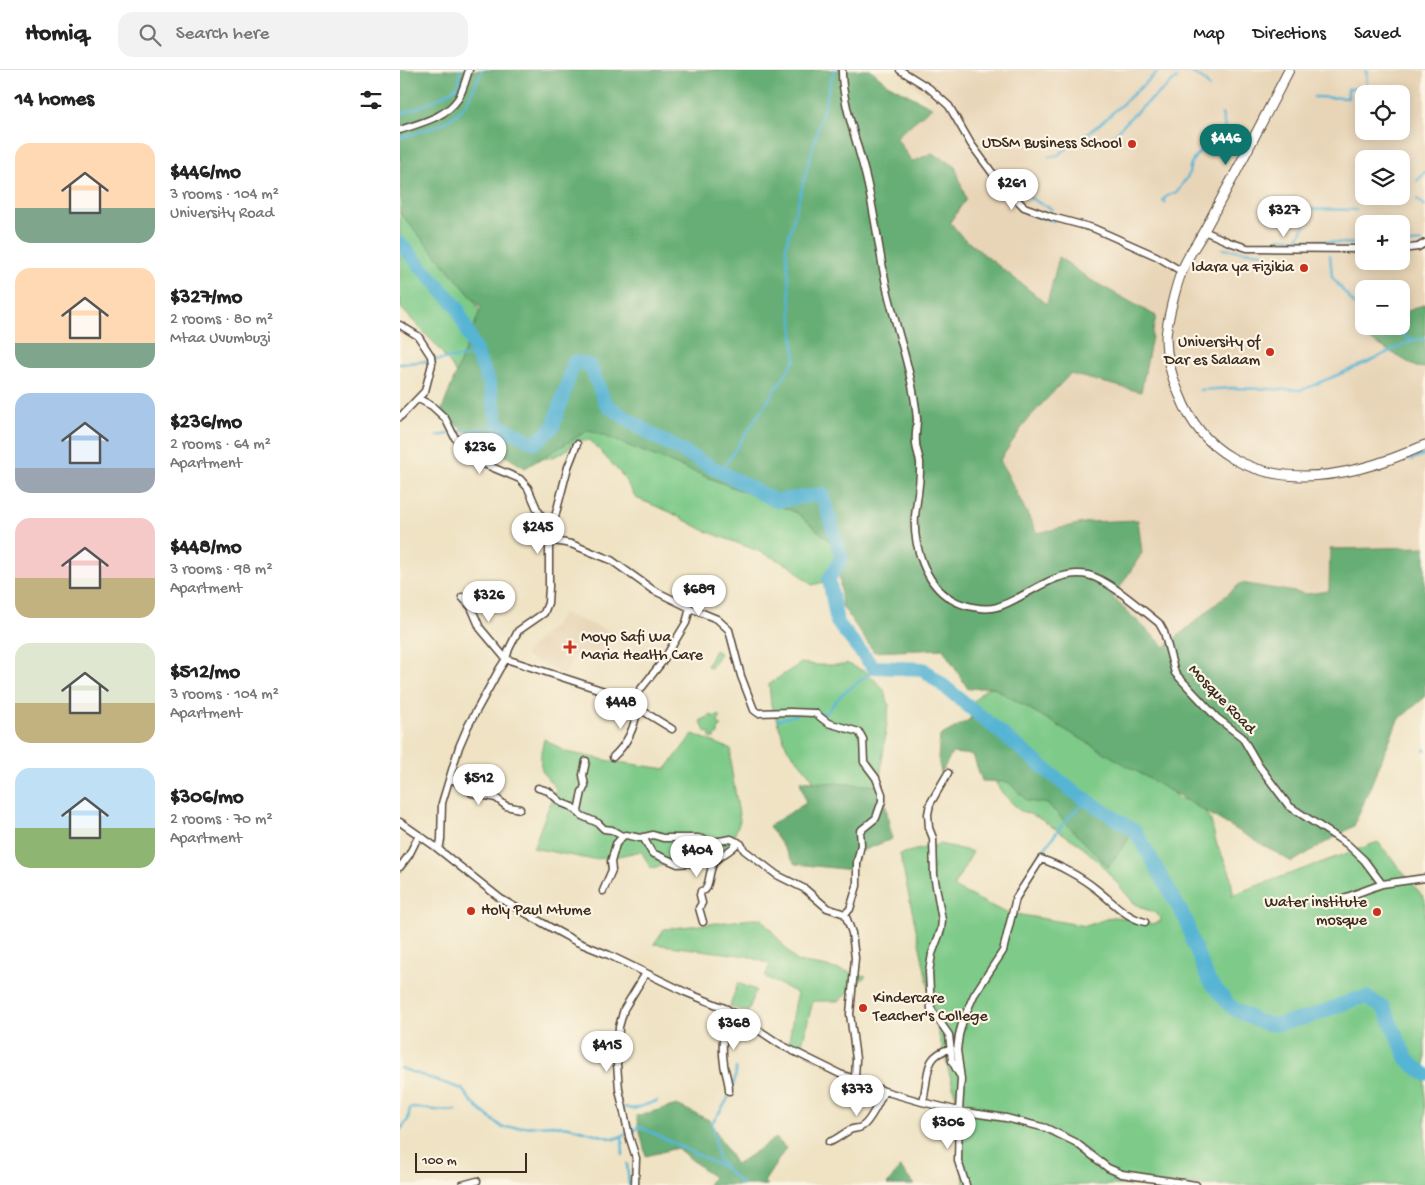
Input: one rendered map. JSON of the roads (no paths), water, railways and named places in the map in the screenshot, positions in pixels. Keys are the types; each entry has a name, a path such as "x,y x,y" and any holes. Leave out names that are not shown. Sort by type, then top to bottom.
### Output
{"street":[{"path":"400,130 442,114 451,107 459,98 469,70"},
{"name":"Mosque Road","path":"842,70 846,100 872,204 888,289 910,376 917,420 916,441 920,461 915,518 916,540 926,571 938,588 950,599 961,604 996,608 1042,584 1062,577 1080,574 1100,579 1159,623 1164,632 1175,673 1217,718 1242,737 1259,766 1290,806 1348,844 1364,860 1382,884"},
{"path":"900,70 929,88 950,106 976,151 996,178 1024,207 1093,228 1156,256 1181,271"},
{"path":"1289,70 1181,271 1166,338 1172,378 1187,414 1220,451 1244,465 1263,471 1285,476 1347,473 1378,464 1425,445"},
{"path":"1204,231 1247,248 1355,249"},
{"path":"1410,248 1418,247 1425,243"},
{"path":"400,325 418,336 431,356 432,368 425,391 400,417"},
{"path":"419,399 432,406 445,418 456,438 477,461 520,479 528,488 547,525 549,540 548,603 544,613 518,631 506,660 465,732 442,803 439,849"},
{"path":"549,540 568,467 577,444"},
{"path":"549,540 571,544 611,560 653,590 717,619 728,630 741,676 754,710 758,713 816,713 828,723 859,732 863,739 864,762 876,778 882,794 882,801 876,818 860,831 861,845 857,862 857,886 850,909 845,914"},
{"path":"462,597 471,607 480,628 506,660 632,700 638,708 672,729"},
{"path":"632,700 663,661 686,622 690,608"},
{"path":"613,757 627,742 633,730 638,708"},
{"path":"578,811 585,786 583,775 586,761"},
{"path":"948,773 930,804 928,814 929,828 933,838 934,875 942,920 929,972 931,1009 949,1035 952,1061 961,1079"},
{"path":"451,778 472,793 496,798 506,806 520,809"},
{"path":"538,788 548,791 560,802 571,806 582,816 598,823 604,829 612,830 623,836 626,835 634,838 653,834 663,838 698,838 715,842 731,839 738,842 744,850 777,875 805,890 826,908 845,914"},
{"path":"400,822 439,849 501,898 569,938 685,992 727,1009 782,1045 840,1074 855,1078 884,1091 922,1102 958,1111 1006,1118 1051,1130 1076,1142 1108,1168 1122,1174 1196,1185"},
{"path":"400,867 420,835"},
{"path":"603,891 612,872 611,862 616,844 623,836"},
{"path":"642,837 652,853 678,864 715,861 730,852 738,842"},
{"path":"966,1185 958,1161 958,1111 961,1079 957,1050 963,1020 979,986 1002,951 1016,898 1041,859 1070,873 1096,889 1130,917 1145,922"},
{"path":"703,922 699,908 702,903 700,893 707,887 708,876 715,861"},
{"path":"1336,901 1382,884 1425,878"},
{"path":"845,914 852,933 855,958 850,1014 856,1059 855,1078"},
{"path":"635,1185 636,1158 629,1136 619,1089 617,1064 619,1027 624,1009 646,973"},
{"path":"727,1009 723,1028 723,1058 730,1091"},
{"path":"922,1102 927,1069 937,1054 951,1048"},
{"path":"829,1142 839,1138 849,1130 861,1127 866,1123 884,1091"},
{"path":"462,1185 477,1181"}],"waterway":[{"path":"400,114 431,102 459,85 460,70"},
{"path":"400,138 437,126 454,116 467,102 482,70"},
{"path":"721,471 795,360 786,246 834,70"},
{"path":"1049,157 1058,155 1100,124 1160,70"},
{"path":"1187,70 1204,80 1209,87"},
{"path":"1314,97 1348,98 1348,89 1367,89 1366,70"},
{"path":"1107,142 1134,114 1177,78"},
{"path":"1189,174 1190,167 1197,154 1225,127 1222,114"},
{"path":"1417,181 1425,172"},
{"path":"1008,174 1016,186 1027,196 1052,209"},
{"path":"1165,203 1163,200 1177,192 1188,176"},
{"path":"1008,197 1026,213 1054,221"},
{"path":"1417,199 1425,206"},
{"path":"1298,238 1311,209 1356,210"},
{"path":"1278,238 1355,244"},
{"path":"1410,243 1422,242"},
{"path":"400,243 457,307 489,383 498,425 535,443 553,427 574,362 590,365 606,405 654,436 776,501 822,494 842,557 829,579 837,622 873,667 923,669 1071,790 1136,832 1187,922 1192,941 1209,981 1231,1007 1255,1020 1267,1024 1280,1024 1309,1017 1366,997 1384,1008 1408,1061 1425,1074"},
{"path":"1223,249 1263,253"},
{"path":"1330,255 1332,277 1355,305"},
{"path":"1402,335 1413,340 1425,339"},
{"path":"1200,390 1231,388 1302,390 1368,362 1413,340"},
{"path":"400,364 479,355"},
{"path":"437,436 498,425"},
{"path":"1411,460 1425,454"},
{"path":"819,713 826,713 841,695 878,667"},
{"path":"778,720 796,715"},
{"path":"1041,854 1064,822 1087,800"},
{"path":"400,1068 462,1089 479,1109 503,1128 552,1125 569,1127 614,1139 635,1131 638,1126 725,1168 743,1185"},
{"path":"724,1167 717,1156 712,1123 732,1091 736,1068"},
{"path":"624,1107 633,1109 657,1101"},
{"path":"400,1130 408,1120 410,1108 444,1111 456,1110"},
{"path":"628,1122 635,1131"},
{"path":"622,1136 623,1155"},
{"path":"627,1164 629,1185"}],"place":[{"name":"UDSM Business School","path":"1132,144"},
{"name":"Idara ya Fizikia","path":"1304,268"},
{"name":"University of Dar es Salaam","path":"1270,352"},
{"name":"Moyo Safi Wa Maria Health Care","path":"570,647"},
{"name":"Holy Paul Mtume","path":"471,911"},
{"name":"Water institute mosque","path":"1377,912"},
{"name":"Kindercare Teacher's College","path":"863,1008"}]}
